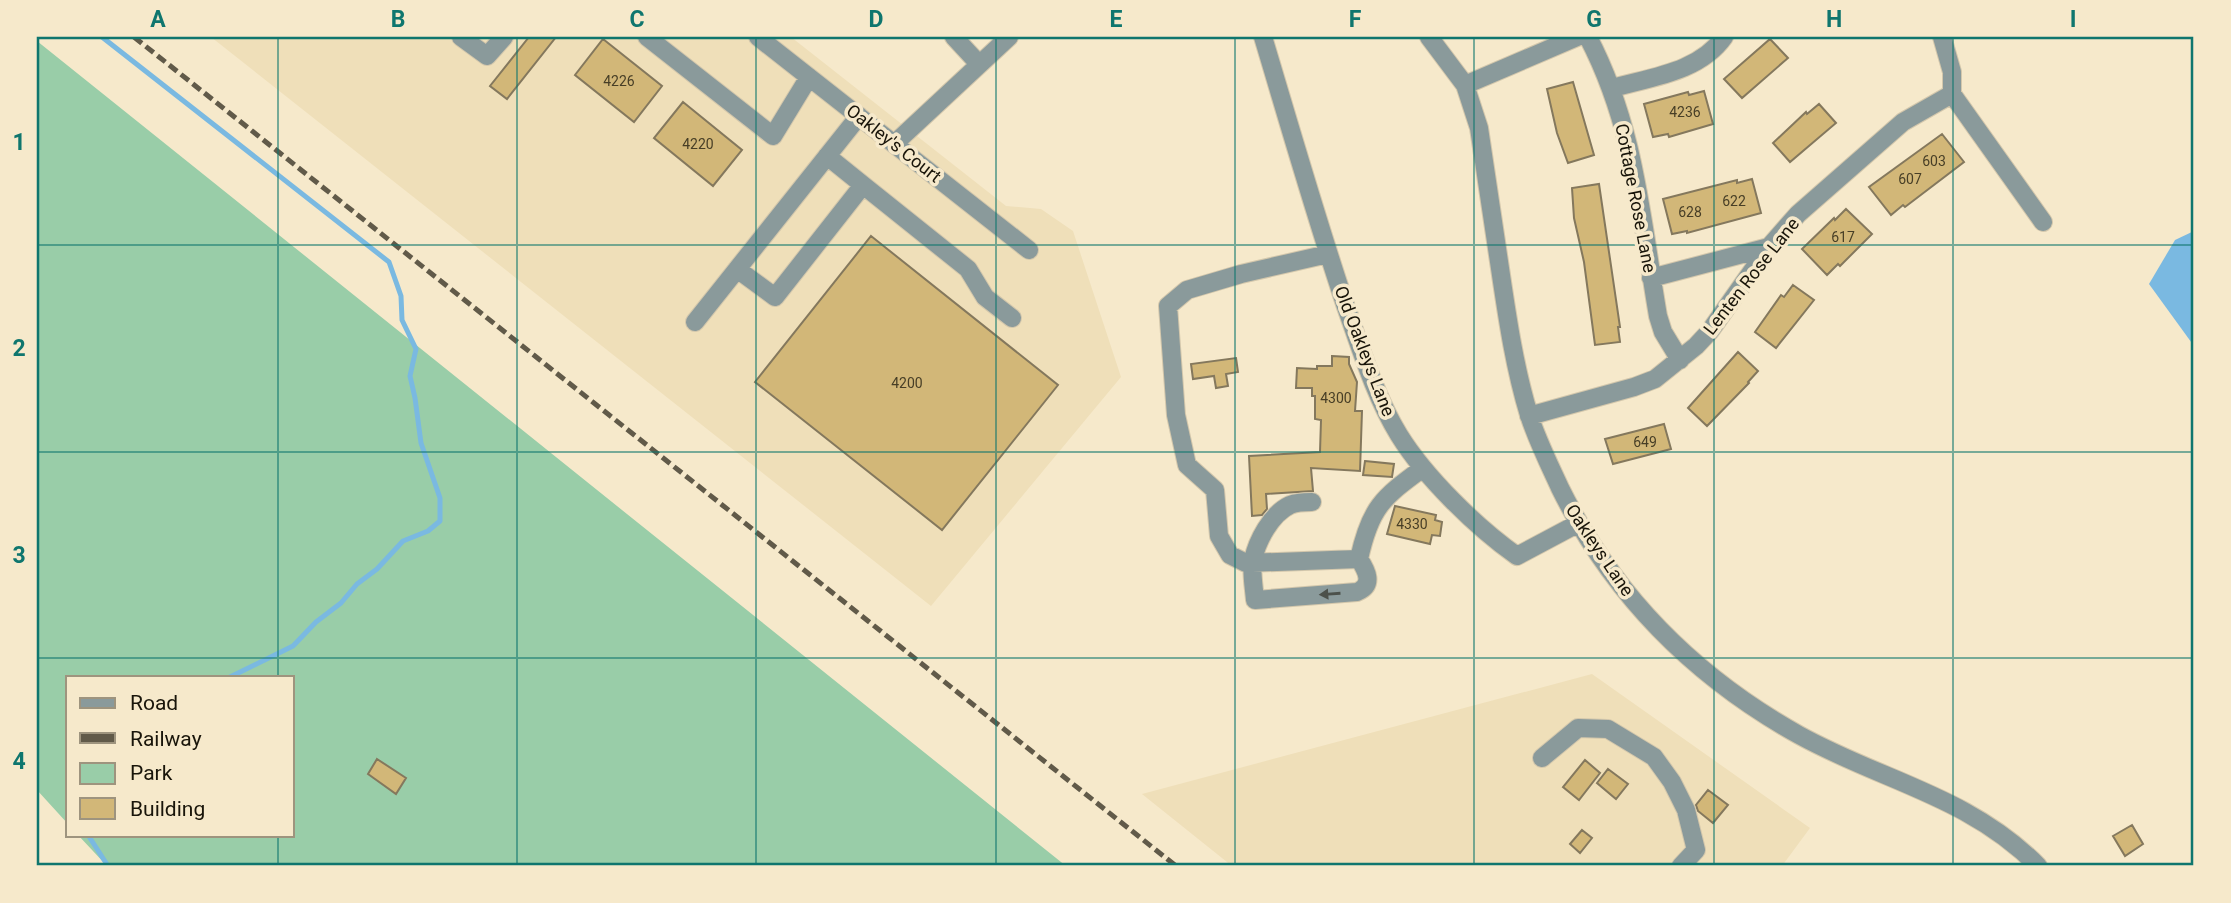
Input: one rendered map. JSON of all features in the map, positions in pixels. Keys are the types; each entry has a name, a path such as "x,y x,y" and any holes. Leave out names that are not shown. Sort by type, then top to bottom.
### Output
{"street":[{"path":"461,37 487,56 503,37"},
{"path":"647,37 773,136 809,77"},
{"name":"Oakley's Court","path":"758,37 1029,250"},
{"path":"954,37 979,64"},
{"path":"894,144 1009,37"},
{"name":"Old Oakleys Lane","path":"1263,37 1328,254 1380,399 1398,433 1423,468 1472,517 1517,556 1579,523"},
{"name":"Oakleys Lane","path":"1429,37 1465,85 1479,128 1514,355 1529,416 1547,460 1579,523 1617,580 1672,643 1716,681 1766,716 1812,741 1969,812 2003,835 2038,866"},
{"path":"1465,85 1577,37"},
{"name":"Cottage Rose Lane","path":"1588,37 1613,88 1634,167 1658,316 1663,332 1680,360"},
{"path":"1613,88 1696,63 1724,37"},
{"path":"1942,37 1952,72 1952,94 2043,222"},
{"name":"Lenten Rose Lane","path":"1529,416 1644,384 1680,360 1710,331 1769,247 1798,214 1903,122 1952,94"},
{"path":"695,321 859,116"},
{"path":"827,156 968,270 985,297 1012,318"},
{"path":"737,269 775,298 863,185"},
{"path":"1651,278 1769,247"},
{"path":"1328,254 1187,290 1168,306 1176,415 1187,465 1215,490 1219,536 1230,555 1246,563 1359,559"},
{"path":"1359,559 1373,513 1388,493 1423,468"},
{"path":"1312,502 1291,504 1273,520 1256,548 1252,563 1255,600 1363,590 1368,580 1368,572 1359,559"},
{"path":"1542,758 1578,728 1608,729 1654,757 1672,782 1686,810 1696,850 1681,866"}],"shaded area":[{"path":"211,37 791,37 1006,206 1041,209 1073,231 1121,377 931,606"},
{"path":"1592,674 1810,828 1782,866 1232,866 1142,794"}],"green space":[{"path":"37,41 1066,866 107,866 79,836 294,836 294,676 66,676 66,822 37,790"}],"water":[{"path":"2194,231 2194,346 2149,284 2175,240"}],"building":[{"path":"529,37 556,37 507,99 490,86"},
{"path":"603,39 662,86 634,122 575,75"},
{"path":"1770,39 1788,58 1742,98 1724,79"},
{"path":"1573,82 1594,155 1568,163 1557,133 1547,89"},
{"path":"1704,91 1713,124 1669,137 1668,134 1653,137 1644,104 1688,92 1689,95"},
{"path":"683,102 742,150 713,186 654,138"},
{"path":"1819,104 1836,123 1790,162 1773,143 1806,112 1807,114"},
{"path":"1942,134 1964,162 1891,215 1869,187"},
{"path":"1752,179 1761,213 1687,233 1672,234 1663,199 1737,180 1737,183"},
{"path":"1599,184 1620,342 1595,345 1584,262 1574,218 1572,188"},
{"path":"1846,209 1872,234 1840,266 1838,264 1827,275 1802,249"},
{"path":"871,236 1058,385 942,530 755,382"},
{"path":"1793,285 1814,300 1776,348 1755,332 1781,295 1784,297"},
{"path":"1738,352 1758,371 1707,426 1688,408"},
{"path":"1332,356 1349,357 1349,364 1357,382 1355,411 1362,411 1360,471 1311,468 1313,491 1266,494 1267,509 1262,515 1252,516 1249,456 1320,452 1321,420 1315,419 1315,396 1312,396 1312,388 1296,388 1297,368 1317,369 1317,366 1332,366"},
{"path":"1236,358 1238,372 1226,374 1228,386 1216,388 1214,376 1193,379 1191,364"},
{"path":"1664,424 1671,449 1613,464 1605,439"},
{"path":"1365,461 1394,464 1392,477 1363,475"},
{"path":"1395,506 1436,515 1435,520 1442,522 1440,536 1432,535 1430,544 1387,534"},
{"path":"377,759 406,778 396,794 368,774"},
{"path":"1585,760 1600,773 1579,800 1563,787"},
{"path":"1608,769 1628,784 1616,799 1597,783"},
{"path":"1708,790 1728,805 1713,823 1698,811 1696,805"},
{"path":"2132,825 2143,844 2125,856 2113,836"},
{"path":"1582,830 1592,838 1580,853 1570,844"}],"waterway":[{"path":"102,37 389,262 401,296 402,320 416,349 410,376 421,443 440,498 440,521 428,531 403,541 377,569 357,584 341,603 316,622 293,646 232,676"},
{"path":"89,836 108,866"}],"railway":[{"path":"134,37 1176,866"}]}
